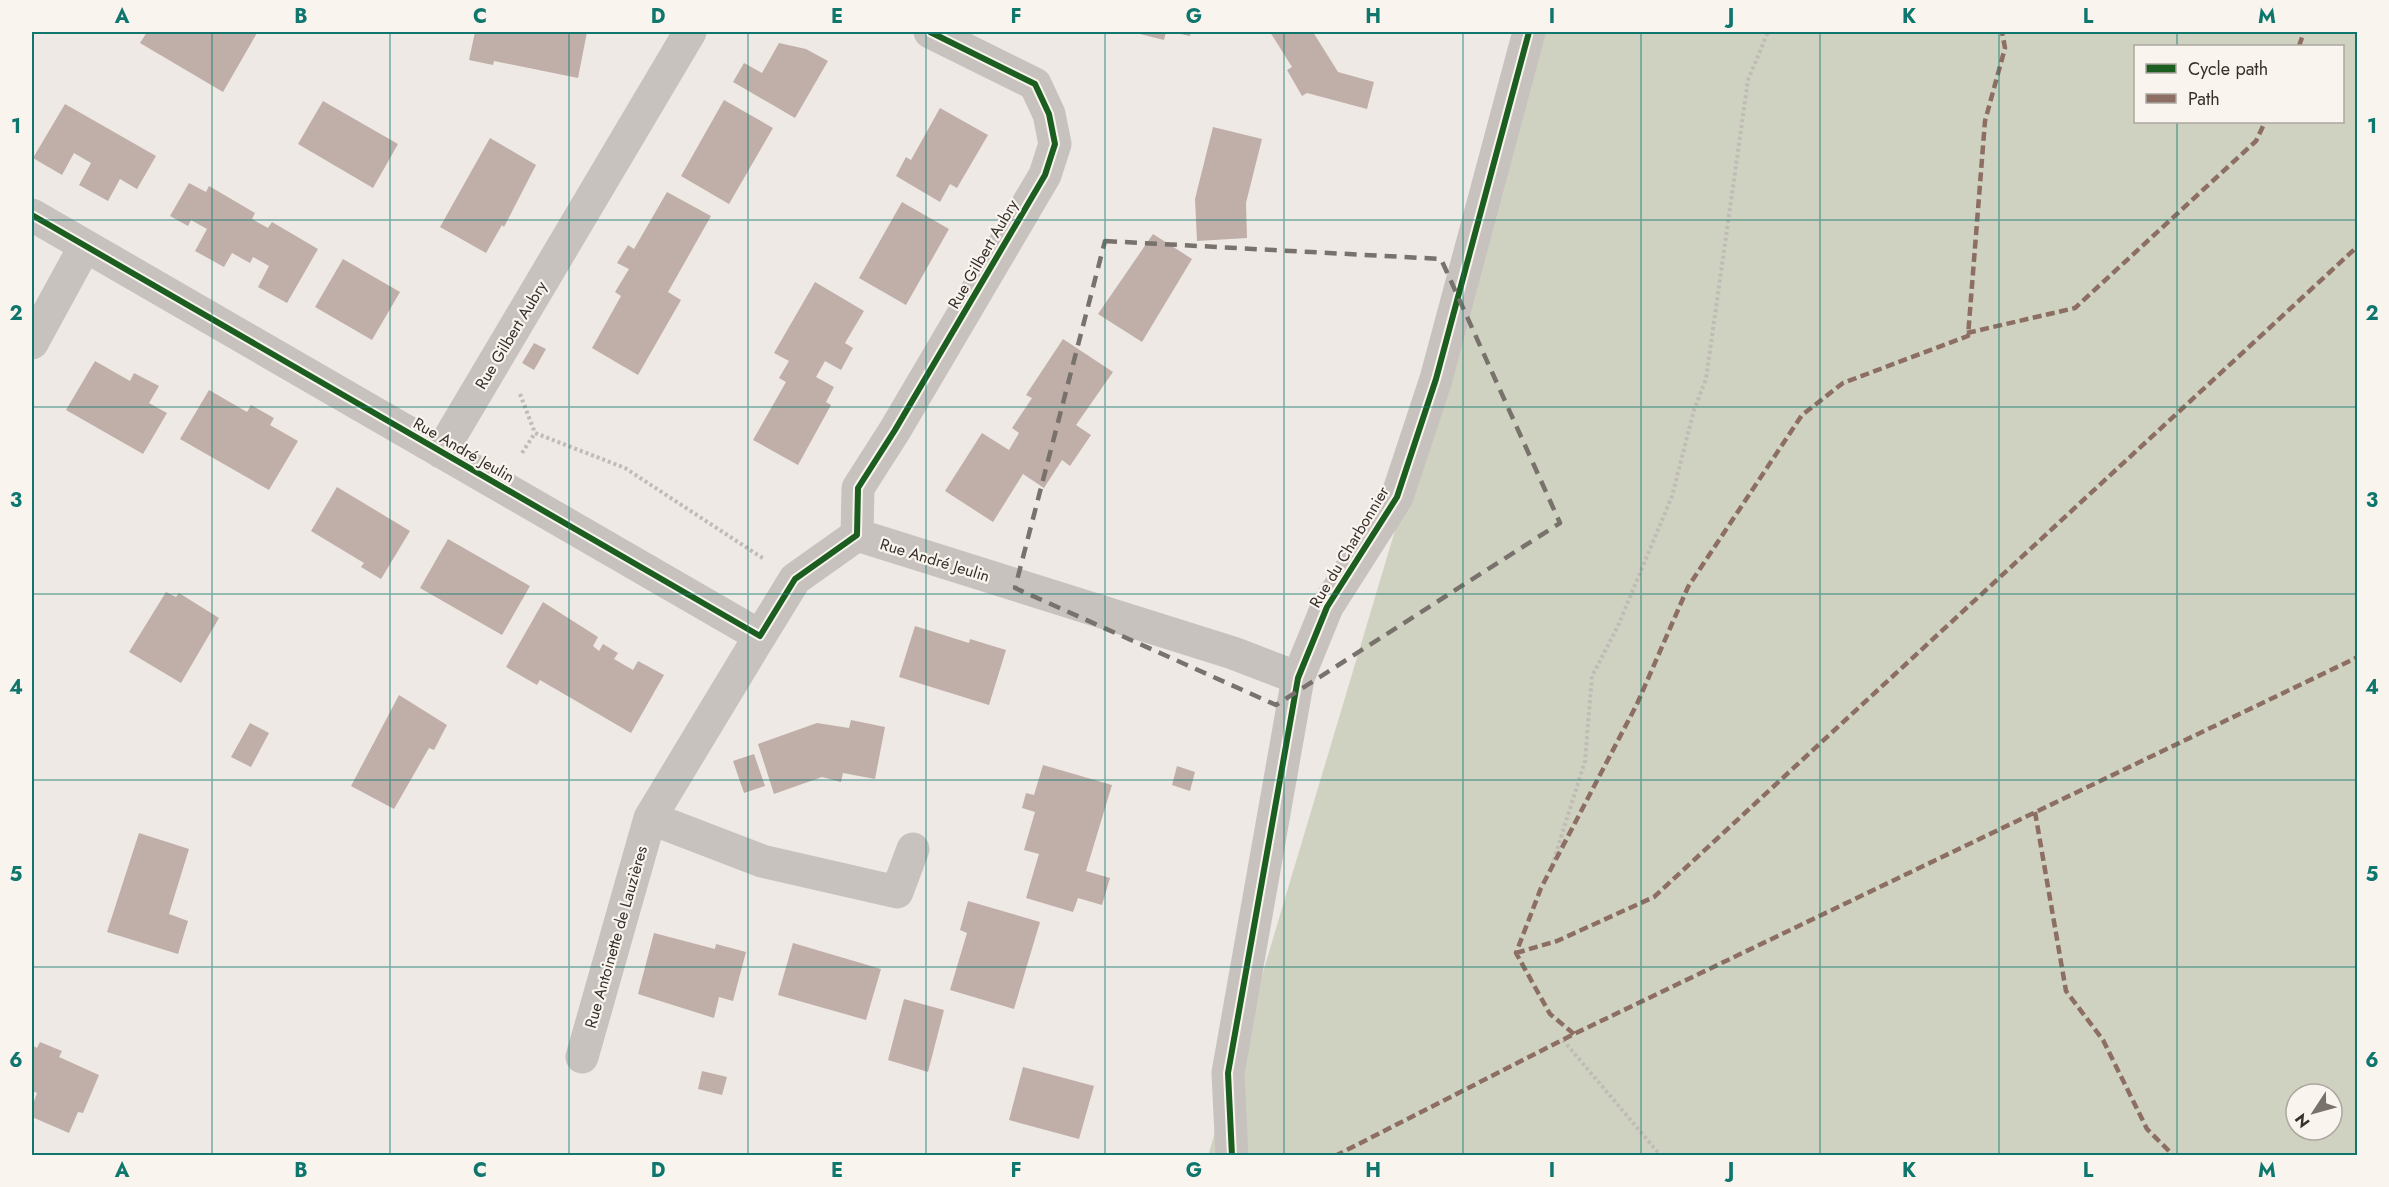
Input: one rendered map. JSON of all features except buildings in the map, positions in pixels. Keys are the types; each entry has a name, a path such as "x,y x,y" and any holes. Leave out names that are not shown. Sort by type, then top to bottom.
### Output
{"street":[{"name":"Rue Gilbert Aubry","path":"441,452 690,32"},
{"name":"Rue Gilbert Aubry","path":"856,536 858,488 895,430 1045,175 1055,144 1049,114 1035,84 930,32"},
{"name":"Rue du Charbonnier","path":"1232,1155 1228,1073 1298,678 1327,607 1397,497 1436,379 1529,32"},
{"name":"Rue André Jeulin","path":"32,215 760,636"},
{"path":"32,343 85,246"},
{"name":"Rue André Jeulin","path":"856,536 1233,653 1298,678"},
{"path":"760,636 795,579 856,536"},
{"name":"Rue Antoinette de Lauzières","path":"582,1056 650,818 760,636"},
{"path":"650,818 762,861 897,892 912,849"}],"path":[{"path":"1552,866 1584,761 1593,676 1618,626 1672,496 1694,410 1706,379 1748,80 1768,32"},
{"path":"501,487 535,433 625,468 795,579"},
{"path":"1563,1040 1660,1155"}],"highlighted area":[{"path":"1105,241 1441,259 1560,523 1276,705 1015,588"}],"green space":[{"path":"1544,32 2357,32 2357,1155 1208,1156"}],"marked path":[{"path":"1574,1034 1550,1014 1516,953 1541,888 1637,704 1688,587 1802,415 1843,383 1968,336 1985,121 2005,48 2002,32"},
{"path":"2299,45 2304,32"},
{"path":"1967,333 2075,308 2256,141 2265,123"},
{"path":"1516,953 1557,941 1654,897 2358,246"},
{"path":"1335,1156 1574,1034 2358,657"},
{"path":"2035,812 2066,991 2103,1040 2147,1129 2174,1156"}],"cycle path":[{"path":"32,215 760,636 795,579 857,535 858,488 895,430 1045,175 1055,144 1049,114 1035,84 930,32"},
{"path":"1232,1156 1228,1073 1298,678 1327,607 1397,497 1436,379 1529,32"}]}
